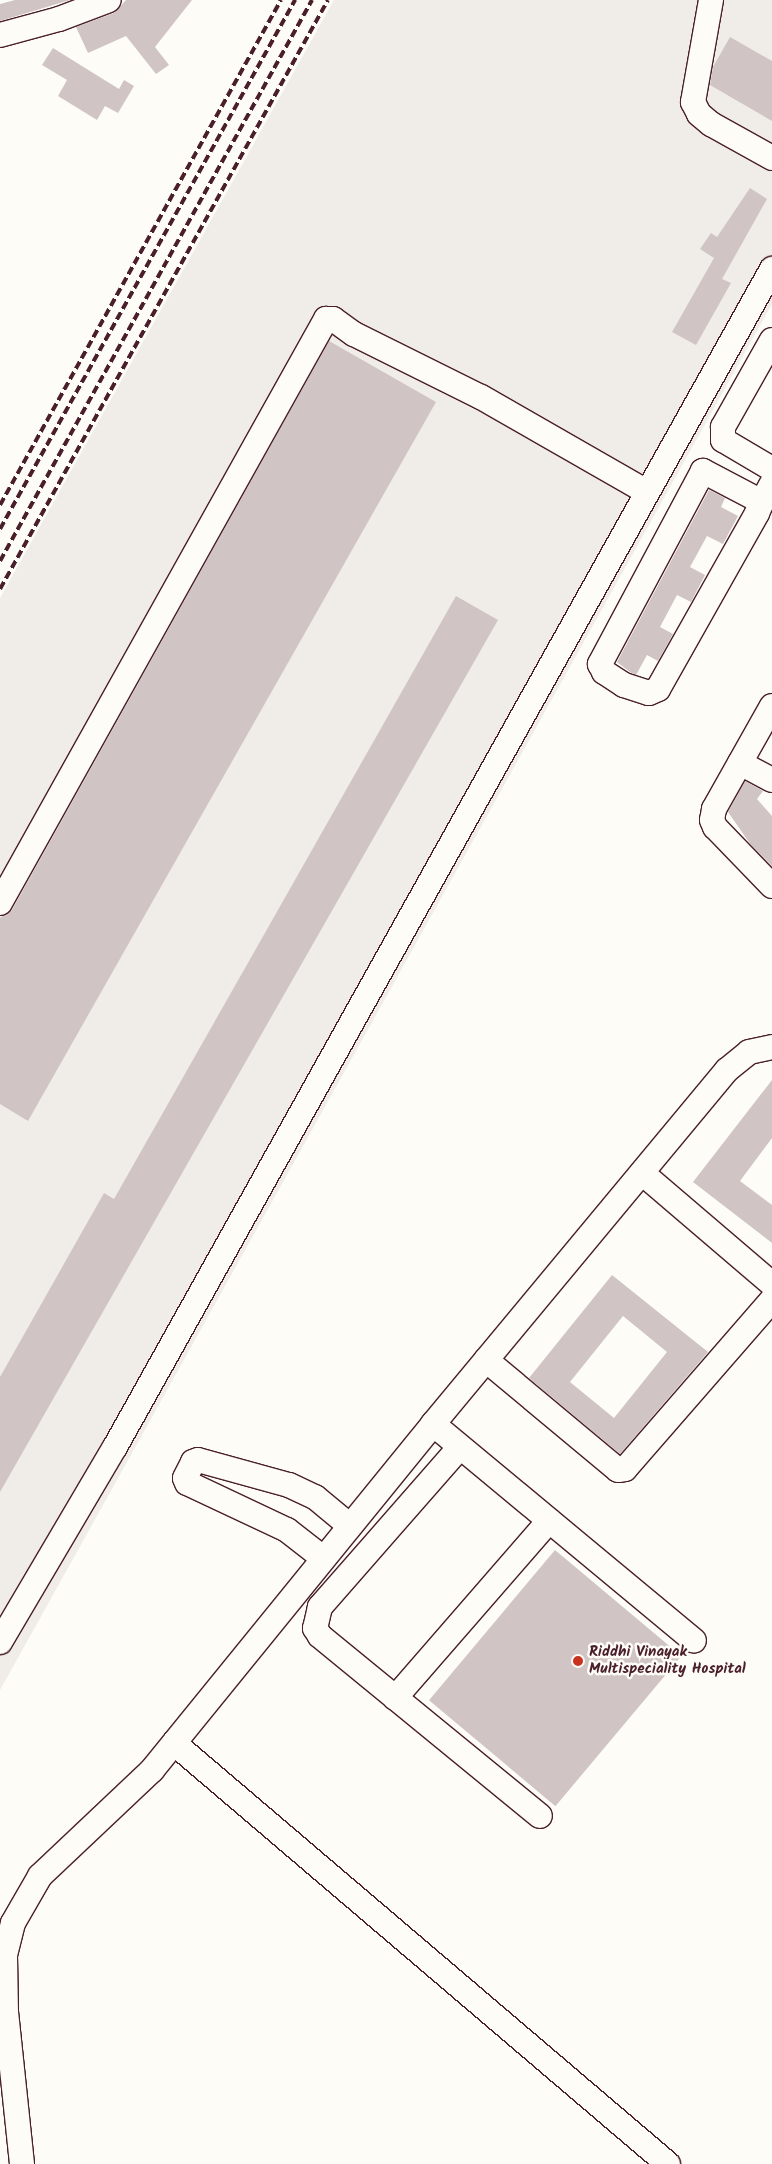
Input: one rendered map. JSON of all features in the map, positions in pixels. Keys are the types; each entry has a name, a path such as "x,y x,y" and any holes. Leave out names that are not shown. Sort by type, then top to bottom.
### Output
{"street":[{"path":"0,35 59,19 109,0"},
{"path":"710,0 693,102 699,114 711,124 772,158"},
{"path":"0,1642 120,1438 772,269"},
{"path":"0,903 326,319 333,319 354,334 481,397 647,492"},
{"path":"772,340 723,427 724,440 772,469"},
{"path":"703,471 767,493 658,689 649,693 624,686 604,672 600,664 703,471"},
{"path":"772,706 714,809 712,820 772,886"},
{"path":"740,763 772,780"},
{"path":"22,2164 6,2014 5,1955 13,1923 40,1876 152,1770 433,1424 727,1070 749,1052 772,1047"},
{"path":"642,1173 772,1284"},
{"path":"486,1360 618,1470 626,1469 772,1300"},
{"path":"433,1424 694,1642"},
{"path":"460,1447 315,1616 315,1628 320,1636 540,1816"},
{"path":"324,1558 287,1530 187,1483 185,1478 193,1462 198,1460 288,1484 316,1497 350,1526"},
{"path":"395,1698 548,1521"},
{"path":"174,1743 668,2164"}],"shaded area":[{"path":"334,0 772,0 772,304 0,1690 0,598"}],"building":[{"path":"15,0 70,0 0,21 0,4"},
{"path":"126,0 192,0 155,47 169,65 156,74 126,36 88,53 76,27 114,13"},
{"path":"730,37 772,61 772,121 710,85 713,67"},
{"path":"53,48 119,89 124,80 134,86 118,113 105,106 97,120 58,96 67,80 42,65"},
{"path":"750,188 767,199 722,279 731,283 696,345 672,332 714,258 700,249 711,233 717,237"},
{"path":"329,341 436,402 28,1121 0,1104 0,918 12,910"},
{"path":"709,490 725,498 721,507 738,516 723,544 707,536 690,567 705,575 691,602 677,595 660,627 673,634 658,661 647,655 636,675 617,662"},
{"path":"456,596 498,620 0,1492 0,1377 104,1193 114,1199"},
{"path":"745,781 763,791 757,799 772,816 772,866 751,845 728,812"},
{"path":"772,1080 772,1138 740,1181 772,1205 772,1243 693,1182"},
{"path":"612,1275 708,1352 620,1454 529,1378","holes":["623,1316 667,1352 614,1418 570,1382"]},
{"path":"555,1550 681,1656 555,1806 429,1700"}],"railway":[{"path":"0,505 281,0"},
{"path":"0,529 295,0"},
{"path":"0,561 312,0"},
{"path":"0,589 328,0"}],"place":[{"name":"Riddhi Vinayak Multispeciality Hospital","path":"578,1661"}]}
